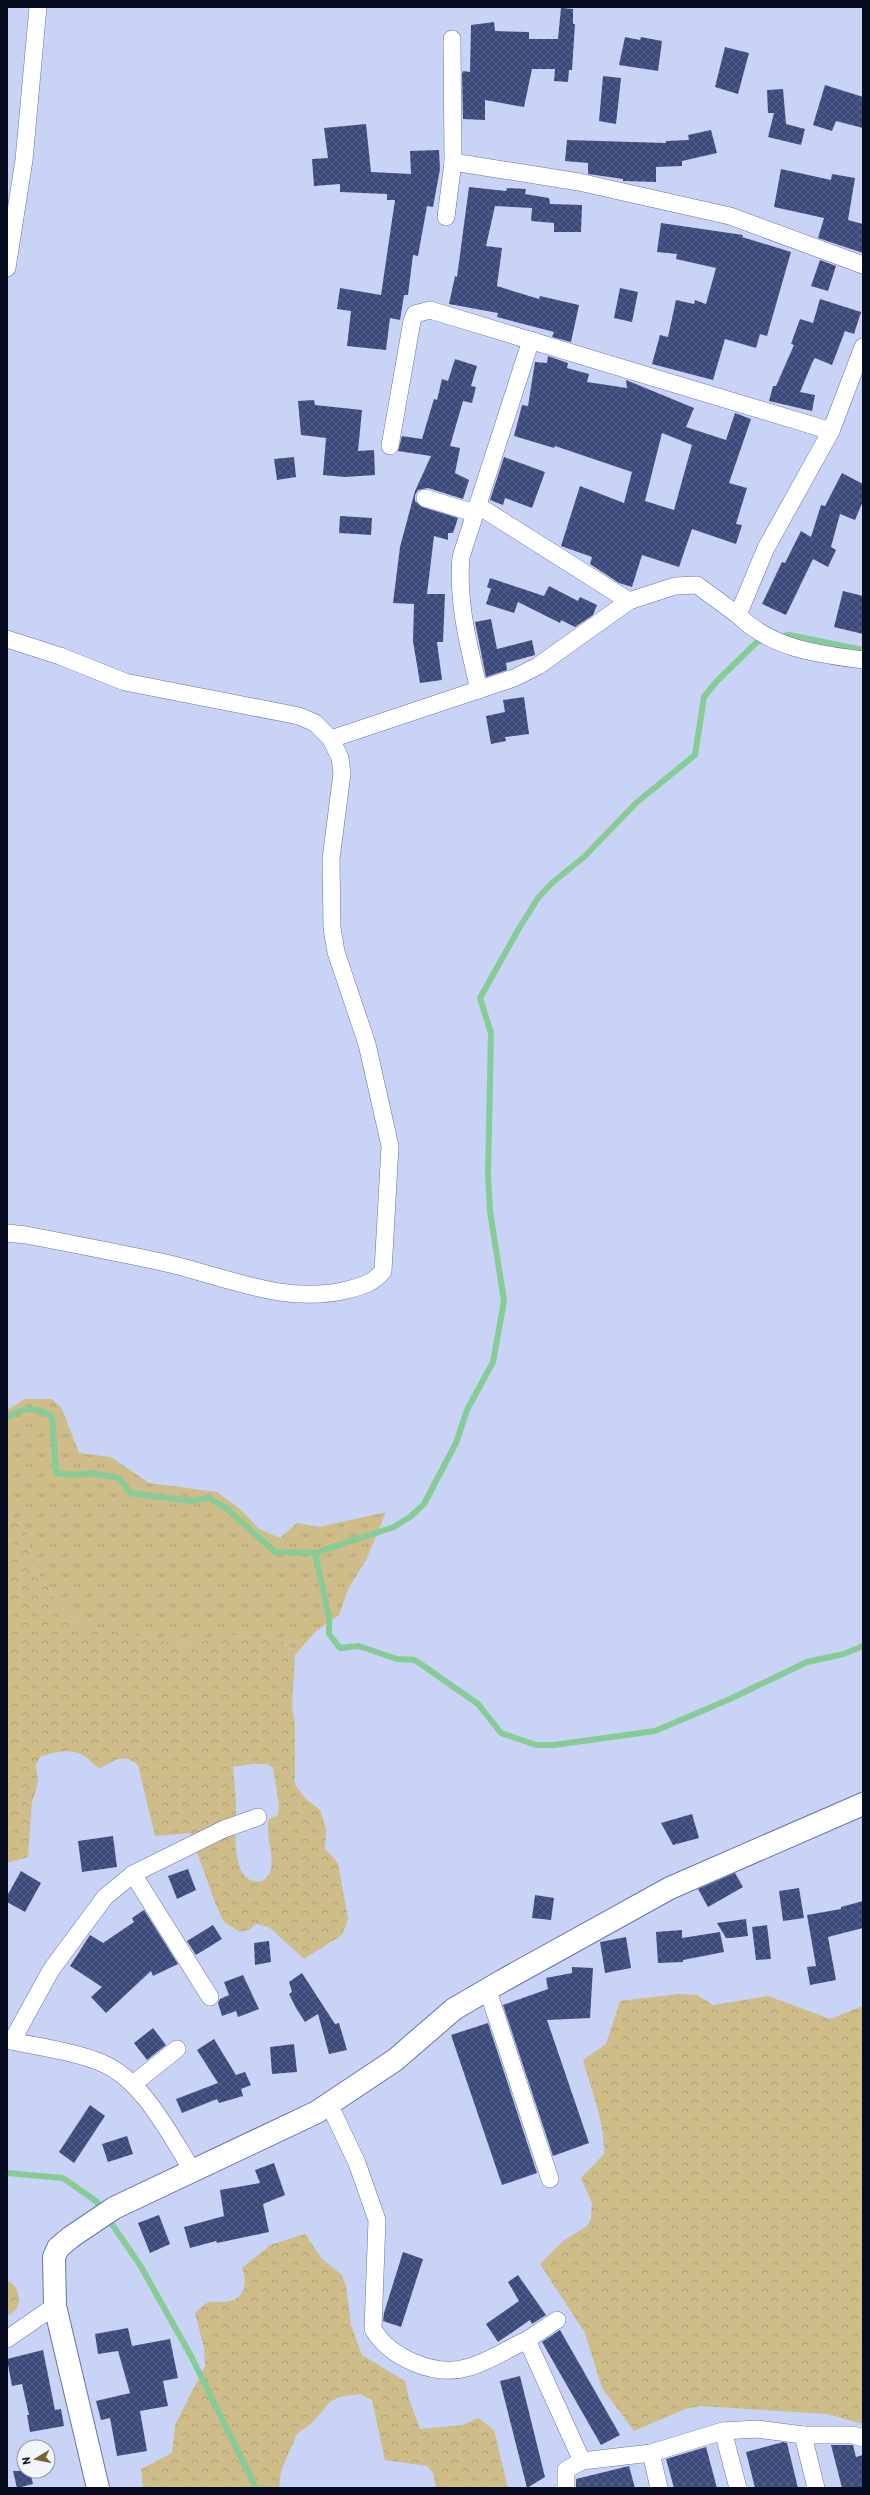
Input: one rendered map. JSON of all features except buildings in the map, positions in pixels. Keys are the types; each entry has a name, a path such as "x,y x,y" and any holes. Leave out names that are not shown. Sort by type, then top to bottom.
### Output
{"street":[{"path":"7,268 24,160 38,7"},
{"path":"446,217 453,162 452,38"},
{"path":"453,162 579,182 730,216 863,265"},
{"path":"390,446 409,332 415,314 430,310 447,313 831,431"},
{"path":"479,690 462,611 459,580 461,557 531,340"},
{"path":"738,614 766,548 831,431 863,347"},
{"path":"425,498 476,509 629,601"},
{"path":"331,739 514,678 538,666 629,601 675,586 697,585 771,638 802,650 863,660"},
{"path":"7,640 60,656 125,682 299,716 315,723 331,739 340,758 342,773 331,859 332,928 336,952 367,1044 390,1146 383,1270 375,1281 342,1291 321,1295 276,1293 168,1264 26,1235 7,1233"},
{"path":"98,2488 55,2306 54,2257 58,2248 105,2213 317,2112 395,2060 454,2009 478,1994 488,1991 502,1981 670,1888 863,1804"},
{"path":"193,2171 133,2084 125,2076 102,2063 9,2040 51,1970 105,1897 133,1874 224,1829 258,1817"},
{"path":"133,1874 210,1997"},
{"path":"488,1991 550,2179"},
{"path":"133,2084 177,2050"},
{"path":"329,2104 357,2163 376,2220 374,2329 379,2339 391,2350 404,2358 423,2366 448,2370 473,2366 527,2340 557,2320"},
{"path":"7,2339 55,2306"},
{"path":"527,2340 582,2461"},
{"path":"566,2488 564,2477 566,2470 582,2461 651,2453 723,2431 757,2429 803,2435 853,2435 863,2438"},
{"path":"723,2431 738,2488"},
{"path":"803,2435 816,2488"},
{"path":"651,2453 659,2488"}],"green space":[{"path":"25,1399 52,1399 62,1409 79,1453 111,1457 149,1483 217,1492 241,1510 259,1529 280,1538 297,1523 319,1527 386,1512 366,1560 348,1589 339,1615 316,1631 295,1655 283,1641 223,1634 190,1646 84,1626 67,1615 34,1567 26,1531 13,1518 7,1516 7,1410"},
{"path":"7,1516 13,1518 26,1531 34,1567 67,1615 84,1626 190,1646 223,1634 283,1641 295,1655 292,1706 295,1725 295,1785 306,1799 320,1810 326,1829 325,1849 338,1863 348,1919 342,1935 304,1959 269,1927 256,1924 249,1930 240,1932 224,1922 216,1905 190,1833 155,1836 138,1765 128,1759 118,1759 99,1769 79,1753 66,1751 41,1756 36,1764 38,1784 32,1802 28,1857 7,1863","holes":["253,1764 267,1764 273,1768 279,1805 278,1815 269,1819 268,1826 272,1863 271,1870 265,1879 262,1881 257,1881 247,1878 241,1871 238,1861 235,1837 236,1802 233,1767"]},
{"path":"679,1994 697,1995 713,2005 768,1996 830,2019 863,2006 863,2424 827,2414 700,2406 685,2409 634,2431 602,2388 585,2333 540,2264 563,2241 587,2226 591,2219 592,2203 581,2178 604,2154 604,2142 597,2106 583,2060 606,2044 620,2001"},
{"path":"305,2234 322,2259 342,2275 346,2286 351,2325 362,2355 405,2381 409,2399 420,2429 462,2425 478,2418 494,2430 508,2488 436,2488 433,2473 427,2466 385,2460 372,2400 360,2394 339,2397 330,2402 313,2422 297,2434 281,2471 279,2488 143,2487 141,2469 172,2453 175,2425 205,2366 204,2348 195,2313 202,2306 210,2302 228,2301 237,2298 243,2291 245,2281 242,2268 270,2245"},
{"path":"7,2280 16,2288 19,2298 16,2309 7,2316"}],"waterway":[{"path":"780,637 789,635 863,650"},
{"path":"7,1417 19,1411 30,1409 52,1416 56,1473 74,1475 93,1473 119,1478 130,1493 191,1501 209,1498 226,1508 275,1552 315,1553 394,1527 410,1517 424,1504 456,1443 467,1410 493,1362 504,1301 490,1211 488,1175 491,1033 480,998 518,930 538,898 553,882 584,857 636,803 695,755 704,697 717,681 758,641 765,640"},
{"path":"315,1553 329,1617 329,1634 340,1648 359,1646 397,1659 415,1660 478,1704 501,1733 536,1745 554,1745 655,1731 730,1699 807,1662 844,1654 863,1646"},
{"path":"7,2173 63,2178 96,2201 140,2265 190,2354 256,2488"}]}
